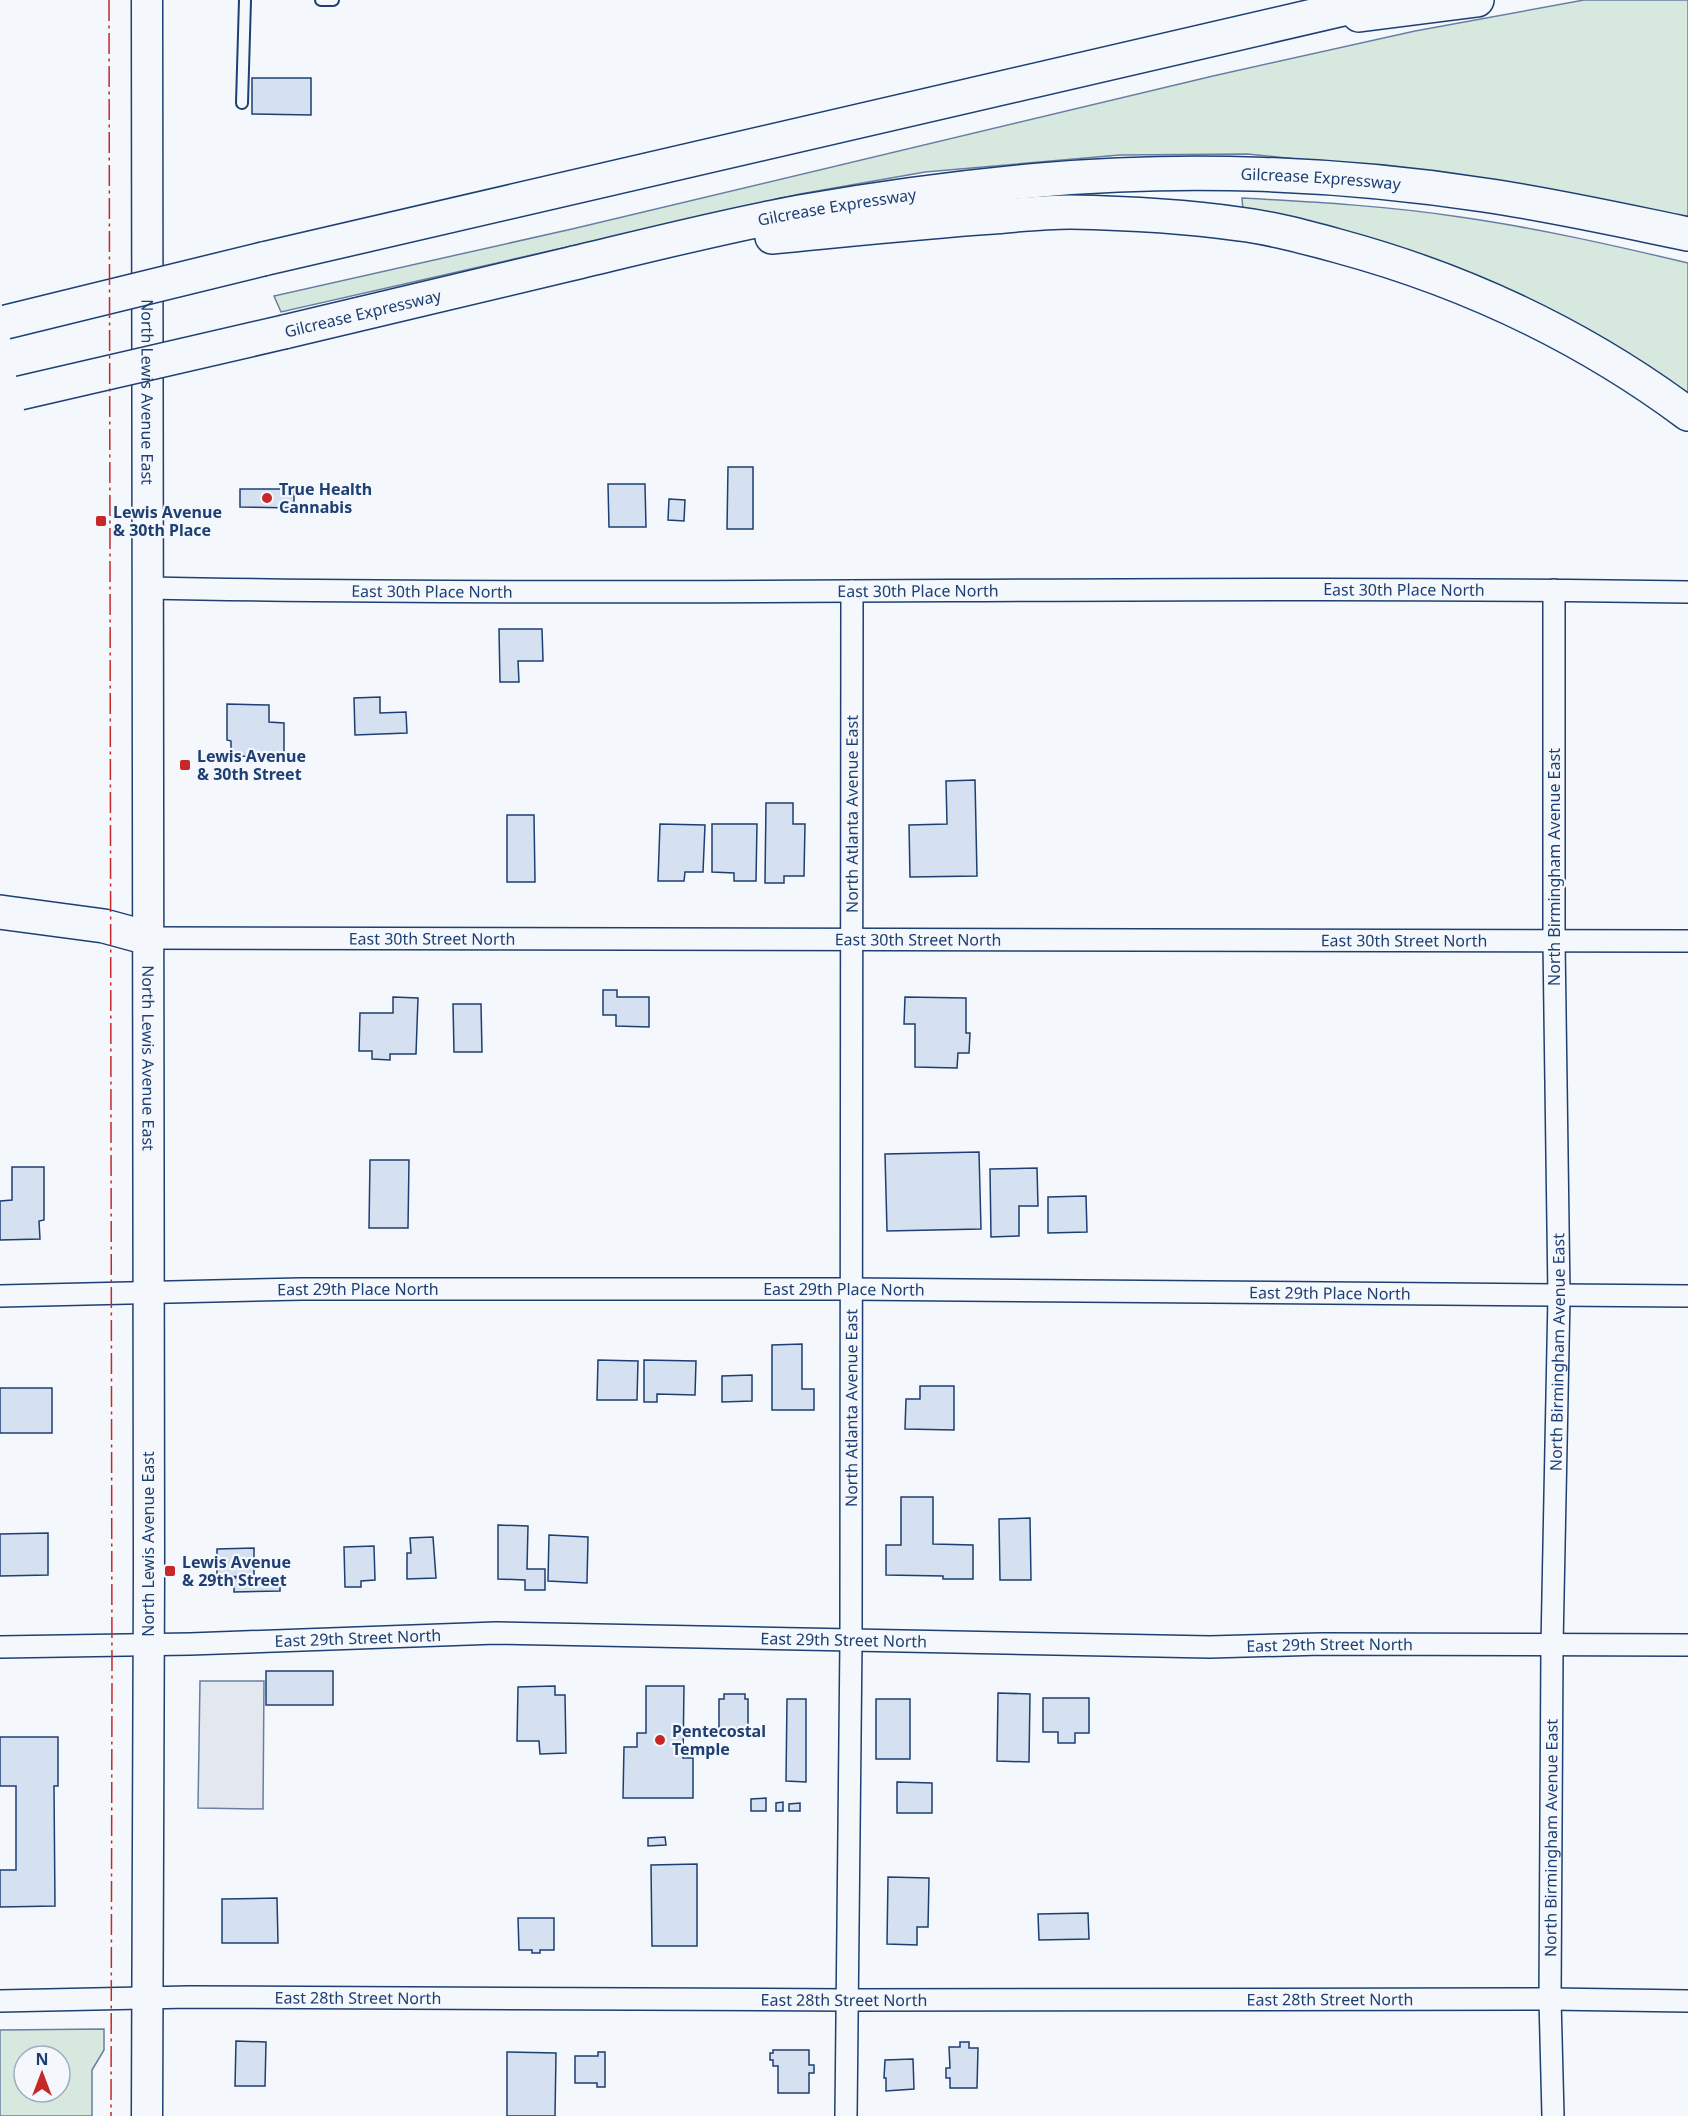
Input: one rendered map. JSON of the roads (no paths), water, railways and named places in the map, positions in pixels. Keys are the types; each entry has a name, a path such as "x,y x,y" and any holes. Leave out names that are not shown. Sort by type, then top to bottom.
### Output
{"highway":[{"path":"3,322 263,259 1382,0"},
{"path":"1259,27 1478,0"},
{"name":"Gilcrease Expressway","path":"10,395 797,213 885,198 1045,179 1208,174 1385,183 1572,210 1688,234"},
{"path":"630,250 1068,212 1131,214 1240,224 1307,237 1363,253 1422,272 1496,302 1563,334 1616,364 1688,414"},
{"path":"0,912 104,926 148,938"},
{"path":"0,931 106,944 148,938"}],"main road":[{"name":"North Lewis Avenue East","path":"147,0 147,2116"}],"street":[{"name":"East 30th Place North","path":"147,588 1688,592"},
{"name":"North Birmingham Avenue East","path":"1553,2116 1550,1999 1552,1646 1559,1296 1554,942 1554,590"},
{"name":"North Atlanta Avenue East","path":"846,2116 850,1641 852,591"},
{"name":"East 30th Street North","path":"148,938 1688,941"},
{"name":"East 29th Place North","path":"0,1296 303,1288 850,1289 1688,1296"},
{"name":"East 29th Street North","path":"0,1647 148,1645 496,1633 1210,1647 1321,1644 1688,1645"},
{"name":"East 28th Street North","path":"0,2001 148,1998 1688,2001"}],"lane":[{"path":"242,103 245,0"},
{"path":"321,0 333,0"}],"place":[{"name":"True Health Cannabis","path":"267,498"},
{"name":"Lewis Avenue & 30th Place","path":"101,521"},
{"name":"Lewis Avenue & 30th Street","path":"185,765"},
{"name":"Lewis Avenue & 29th Street","path":"170,1571"},
{"name":"Pentecostal Temple","path":"660,1740"}]}
